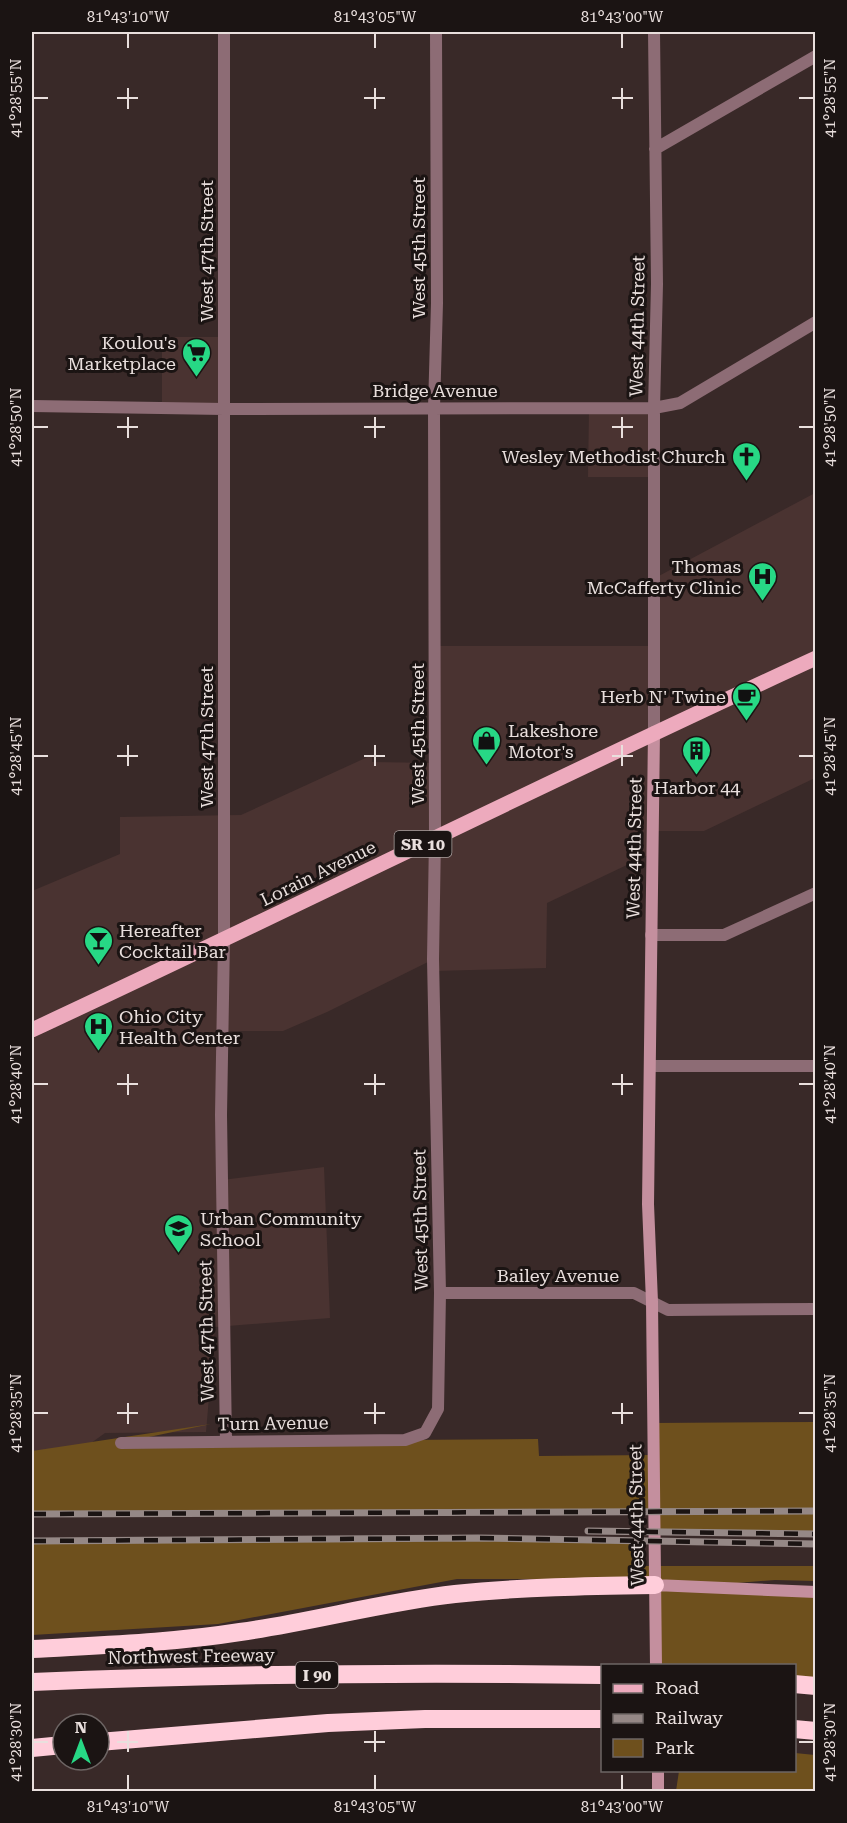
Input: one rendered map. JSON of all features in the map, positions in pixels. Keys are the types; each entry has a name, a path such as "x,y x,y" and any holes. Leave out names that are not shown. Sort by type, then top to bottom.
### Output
{"highway":[{"path":"32,1649 177,1641 242,1632 453,1594 558,1586 655,1585"},
{"name":"Northwest Freeway","path":"32,1682 128,1678 456,1673 601,1675"},
{"path":"796,1684 816,1686"},
{"path":"111,1741 328,1723 425,1719 601,1719"},
{"path":"796,1729 816,1731"},
{"path":"32,1748 51,1746"}],"main road":[{"name":"Lorain Avenue","path":"32,1030 654,732 816,658"}],"street":[{"name":"West 47th Street","path":"224,32 224,940 221,1115 226,1442"},
{"name":"West 45th Street","path":"425,1433 438,1409 440,1293 433,959 434,408 437,303 436,32"},
{"name":"West 44th Street","path":"654,32 657,284 648,1204 652,1302 656,1664"},
{"path":"655,149 816,56"},
{"name":"Bridge Avenue","path":"32,406 224,409 654,408 680,403 816,322"},
{"path":"651,935 724,935 816,893"},
{"path":"650,1066 816,1066"},
{"name":"Bailey Avenue","path":"440,1293 633,1293 668,1310 816,1309"},
{"name":"Turn Avenue","path":"121,1443 405,1440 425,1433"},
{"path":"655,1585 816,1592"},
{"path":"658,1772 658,1791"}],"shaded area":[{"path":"162,337 224,337 224,409 162,408"},
{"path":"589,408 654,408 655,477 588,477"},
{"path":"815,493 815,778 704,831 652,831 652,853 547,903 546,968 433,971 432,960 283,1031 222,1031 222,1180 324,1167 330,1318 215,1327 206,1432 105,1433 84,1448 68,1453 32,1451 32,891 120,854 120,817 241,815 372,755 372,762 434,763 435,646 655,646 655,578"}],"green space":[{"path":"815,1422 815,1534 654,1531 653,1513 32,1514 32,1451 211,1424 125,1442 538,1439 539,1456 653,1455 653,1423"},
{"path":"478,1538 633,1540 633,1562 637,1562 637,1566 815,1566 815,1581 775,1580 737,1583 457,1579 218,1624 32,1635 32,1541"},
{"path":"655,1585 815,1592 815,1686 796,1684 796,1664 656,1664"},
{"path":"796,1753 815,1755 815,1791 676,1791 679,1772 796,1772"}],"railway":[{"path":"32,1514 816,1511"},
{"path":"588,1531 816,1534"},
{"path":"32,1541 478,1538 816,1544"}],"place":[{"name":"Koulou's Marketplace","path":"197,378"},
{"name":"Wesley Methodist Church","path":"747,482"},
{"name":"Thomas McCafferty Clinic","path":"762,602"},
{"name":"Herb N' Twine","path":"747,722"},
{"name":"Lakeshore Motor's","path":"487,766"},
{"name":"Harbor 44","path":"697,776"},
{"name":"Hereafter Cocktail Bar","path":"98,966"},
{"name":"Ohio City Health Center","path":"98,1052"},
{"name":"Urban Community School","path":"179,1254"}]}
